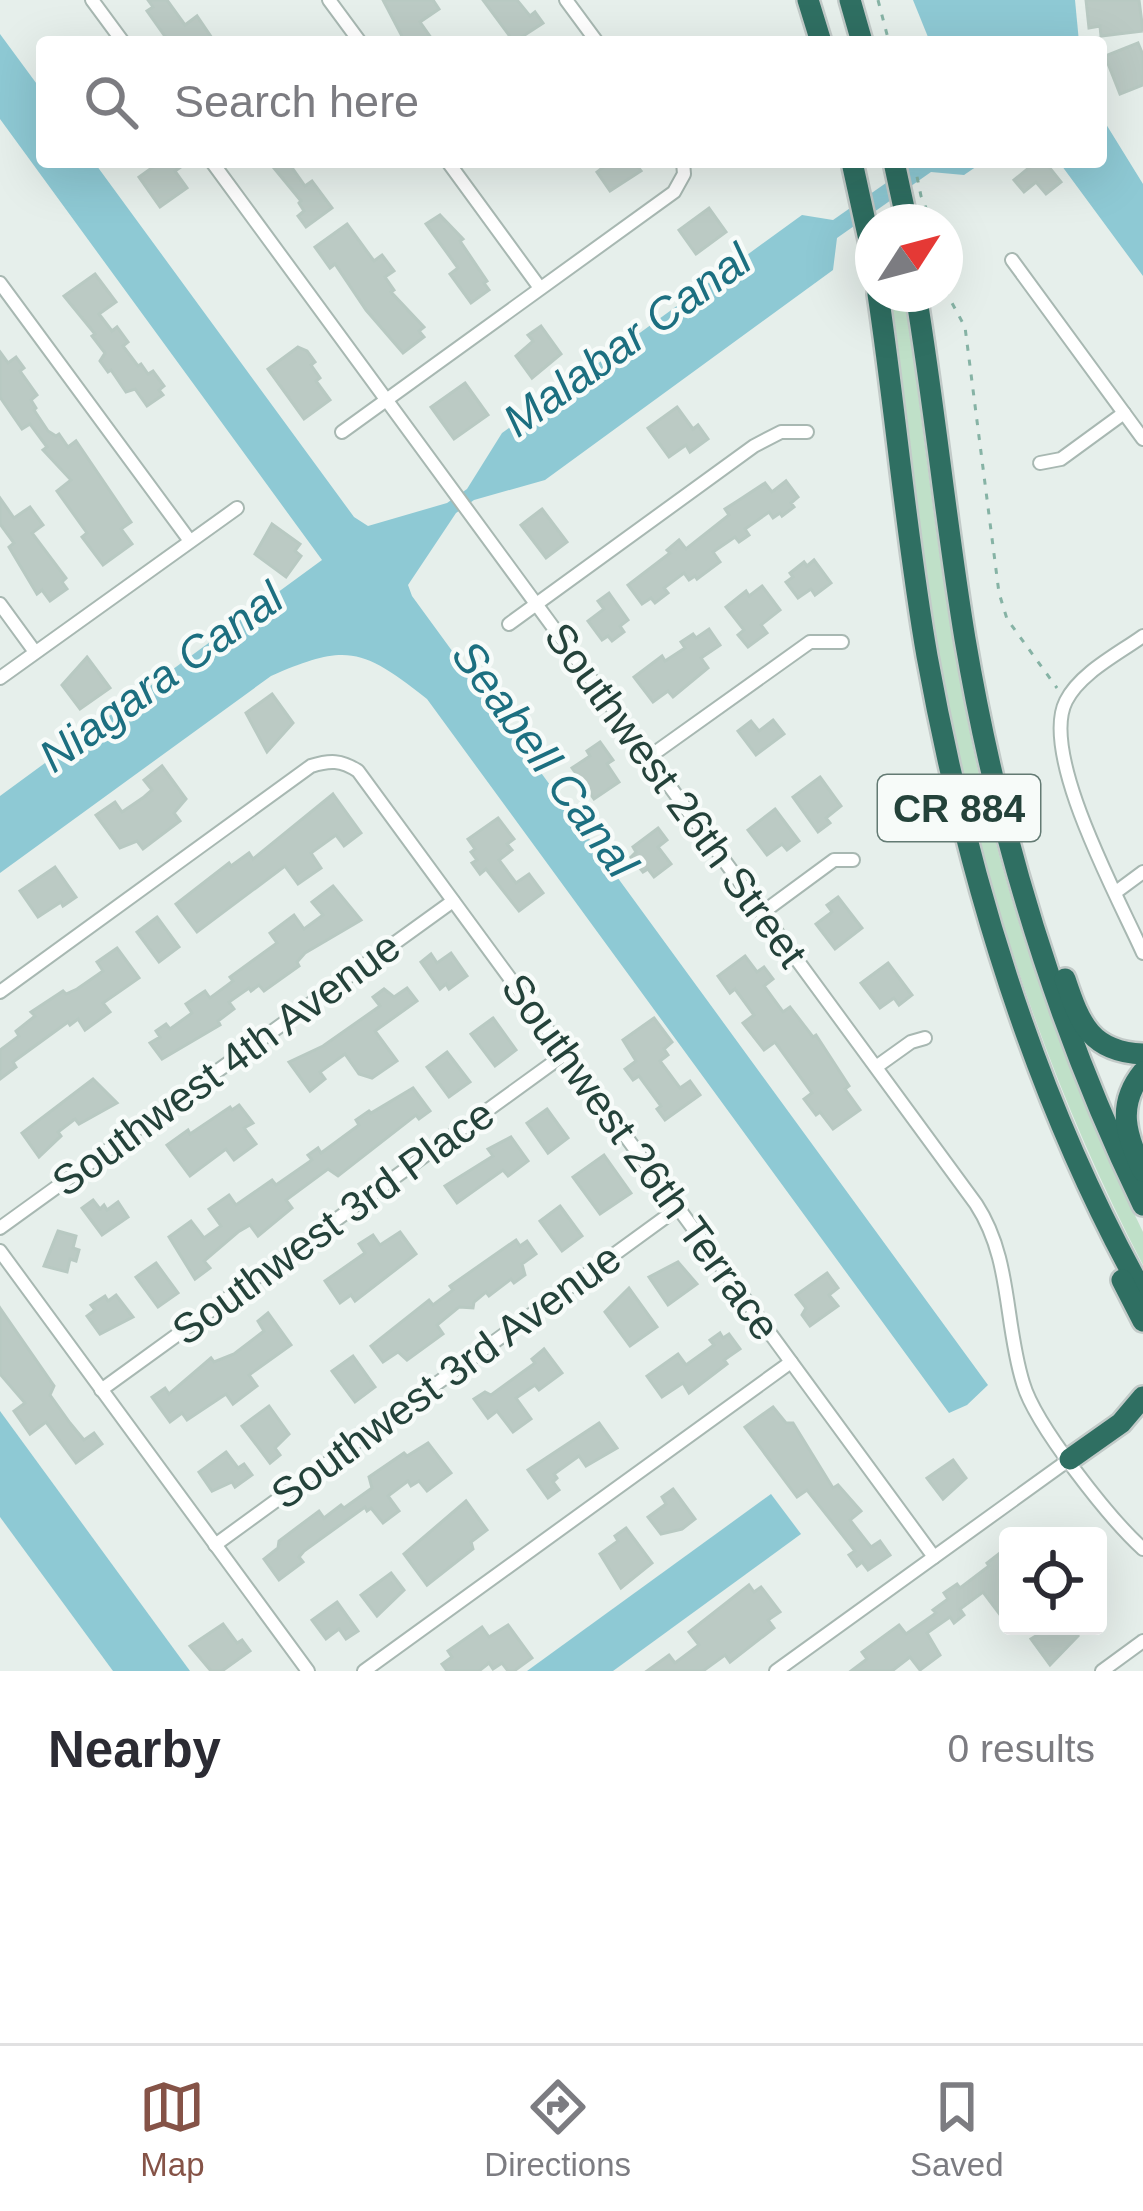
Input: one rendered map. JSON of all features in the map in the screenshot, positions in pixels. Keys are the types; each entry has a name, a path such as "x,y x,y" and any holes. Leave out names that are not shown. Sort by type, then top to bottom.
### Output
{"highway":[{"path":"808,0 819,36"},
{"path":"850,0 860,36"},
{"path":"853,168 861,204"},
{"path":"895,168 903,204"},
{"name":"CR 884","path":"880,312 917,596 949,769 982,896 1049,1088 1143,1293"},
{"name":"CR 884","path":"919,312 965,641 996,788 1051,983 1143,1205"},
{"path":"965,641 992,711 1040,901 1072,999 1088,1034 1099,1043 1143,1054"},
{"path":"1143,1072 1127,1097 1124,1121 1143,1171"},
{"path":"1049,1088 1043,1105 1054,1137 1143,1321"},
{"path":"1070,1459 1121,1423 1143,1397"},
{"path":"1121,1423 1143,1415"}],"street":[{"path":"92,0 119,36"},
{"path":"328,0 355,36"},
{"path":"566,0 593,36"},
{"name":"Southwest 26th Street","path":"216,168 976,1204 994,1234 1023,1385 1045,1426 1119,1526 1143,1549"},
{"path":"452,168 540,288"},
{"path":"342,432 674,192 683,168"},
{"path":"1012,260 1143,439"},
{"path":"0,283 190,541"},
{"path":"1040,463 1061,459 1124,413"},
{"path":"509,624 754,446 781,432 808,432"},
{"path":"0,678 237,508"},
{"path":"0,604 35,652"},
{"path":"1143,636 1079,682 1067,698 1058,739 1086,827 1143,953"},
{"path":"649,757 810,642 842,642"},
{"name":"Southwest 26th Terrace","path":"0,992 311,766 328,760 344,762 358,771 934,1557"},
{"path":"762,913 834,860 854,860"},
{"path":"1116,892 1143,872"},
{"name":"Southwest 4th Avenue","path":"0,1228 453,901"},
{"path":"876,1067 911,1042 926,1038"},
{"name":"Southwest 3rd Place","path":"101,1390 566,1054"},
{"name":"Southwest 3rd Avenue","path":"214,1545 678,1208"},
{"path":"0,1251 308,1671"},
{"path":"364,1671 791,1362"},
{"path":"776,1671 1070,1459"},
{"path":"1102,1671 1143,1642"}],"path":[{"path":"878,0 887,36"},
{"path":"915,168 925,204"},
{"path":"956,312 964,327 999,593 1007,619 1030,647 1043,673 1067,698"}],"green space":[{"path":"892,312 907,312 955,652 992,830 1047,1006 1143,1232 1143,1265 1080,1132 1003,923 949,708"}],"water":[{"path":"913,0 1075,0 1078,36 928,36"},
{"path":"0,34 36,83 36,168 98,168 354,517 368,526 447,503 467,489 502,433 802,215 833,220 855,205 855,225 837,238 833,270 545,480 474,500 456,513 408,585 988,1385 967,1405 949,1413 427,699 386,669 337,655 271,676 0,873 0,796 322,560 0,119"},
{"path":"1107,126 1143,184 1143,276 1063,168 1107,168"},
{"path":"907,168 974,168 964,175 931,172 885,204 856,204"},
{"path":"0,1411 190,1671 113,1671 0,1517"},
{"path":"771,1494 801,1534 613,1671 527,1671"}],"building":[{"path":"148,0 167,0 185,25 197,16 211,36 165,36 147,11 153,7"},
{"path":"383,0 433,0 439,9 420,22 430,36 402,36"},
{"path":"483,0 517,0 543,23 523,36 510,36"},
{"path":"1086,0 1139,0 1143,31 1101,36 1100,26 1089,28"},
{"path":"1138,43 1143,85 1120,94 1107,55"},
{"path":"152,168 179,168 175,171 187,188 160,207 139,177"},
{"path":"274,168 292,168 305,186 312,181 332,208 306,227 298,216 304,211"},
{"path":"602,168 641,171 610,191 597,172"},
{"path":"1029,168 1050,168 1061,182 1046,194 1036,182 1024,192 1014,180"},
{"path":"709,208 726,232 696,254 679,230"},
{"path":"440,215 463,239 487,281 489,290 471,303 450,274 458,268 426,224"},
{"path":"347,224 374,261 382,255 394,271 385,277 391,292 424,327 419,331 424,337 403,353 335,264 330,268 315,247"},
{"path":"95,274 116,302 99,314 112,331 117,327 128,342 123,346 138,366 148,374 153,371 164,386 159,390 163,395 147,406 135,389 126,392 108,372 100,361 105,353 95,334 64,296"},
{"path":"541,326 561,354 532,378 516,356 533,341 528,335"},
{"path":"298,347 315,362 311,365 320,378 316,381 330,400 304,419 268,369"},
{"path":"0,352 8,363 16,357 24,368 20,371 37,395 31,400 34,410 48,431 59,434 68,447 76,441 131,522 121,529 132,544 103,565 57,491 71,480 43,450 47,447 30,424 22,429 0,397"},
{"path":"465,383 488,415 454,439 431,407"},
{"path":"677,407 693,429 698,425 708,439 690,452 686,445 669,457 648,428"},
{"path":"786,481 798,497 791,503 794,507 773,518 769,512 745,529 749,535 739,542 735,537 713,552 720,562 697,579 689,580 684,573 664,588 668,593 655,603 651,598 642,604 628,585 670,553 667,550 679,540 686,549 729,515 725,509 765,483 772,492"},
{"path":"0,498 14,518 30,507 43,525 32,533 66,578 62,582 67,589 50,601 42,590 37,594 9,547 14,543 0,524"},
{"path":"542,509 567,542 546,558 521,525"},
{"path":"272,524 300,544 295,551 301,556 286,577 255,554"},
{"path":"814,560 831,583 815,595 811,589 798,598 786,582 804,562 807,566"},
{"path":"762,586 780,610 761,625 767,633 748,647 738,635 744,630 726,607 746,591 749,596"},
{"path":"609,593 628,620 620,626 624,632 612,641 608,636 602,640 588,621 604,609 598,601"},
{"path":"709,629 720,645 701,658 708,668 673,697 668,691 653,702 634,677 662,656 665,661 685,648 681,642 693,634 696,638"},
{"path":"87,657 110,688 80,709 62,685"},
{"path":"272,694 293,723 267,752 246,713"},
{"path":"773,720 784,734 756,755 738,731 751,721 759,731"},
{"path":"600,742 613,760 607,764 619,782 594,799 572,768"},
{"path":"162,766 186,799 174,813 180,821 143,849 137,841 120,848 96,815 115,802 122,812 144,797 152,790 144,780"},
{"path":"820,777 841,806 818,832 793,797"},
{"path":"333,794 361,833 344,846 336,835 311,853 321,868 298,884 285,866 197,932 176,904 229,863 249,853 253,859"},
{"path":"775,809 799,841 787,850 782,844 767,855 748,830"},
{"path":"498,818 514,839 507,844 512,850 499,860 516,883 529,874 543,893 519,911 486,869 480,874 472,863 477,860 468,839"},
{"path":"658,828 667,840 658,847 671,864 654,877 631,857 636,852 633,847"},
{"path":"55,867 76,897 38,917 20,891"},
{"path":"333,886 361,920 305,953 299,966 264,991 259,985 249,988 229,1002 234,1009 218,1021 220,1025 162,1059 150,1043 160,1037 156,1031 166,1024 170,1029 192,1013 186,1004 205,991 210,998 233,981 230,977 277,943 270,933 294,915 304,929 323,915 312,902"},
{"path":"838,897 862,928 835,949 816,924 832,912 827,905"},
{"path":"157,917 179,947 159,962 137,932"},
{"path":"117,948 139,978 103,1003 110,1012 85,1030 78,1019 68,1022 13,1062 16,1067 0,1079 0,1050 19,1036 16,1031 35,1016 31,1012 103,971 97,962"},
{"path":"451,953 467,976 449,989 446,984 440,989 421,962 431,954 437,963"},
{"path":"745,956 757,972 764,967 773,979 764,986 783,1012 790,1007 816,1035 849,1086 845,1089 860,1110 833,1129 804,1099 812,1093 775,1042 764,1050 743,1023 754,1015 735,989 730,993 718,976"},
{"path":"888,963 912,995 899,1005 894,998 880,1008 861,983"},
{"path":"407,988 417,1001 375,1031 397,1061 372,1078 359,1074 345,1054 320,1072 325,1079 310,1091 289,1062 323,1046 380,1006 373,997 384,989 394,997"},
{"path":"493,1018 516,1050 495,1066 471,1034"},
{"path":"654,1018 672,1042 660,1061 680,1088 690,1081 700,1095 665,1120 657,1109 661,1106 639,1076 633,1080 625,1069 636,1061 623,1040"},
{"path":"447,1052 470,1082 449,1097 427,1067"},
{"path":"93,1079 117,1103 79,1124 75,1119 39,1157 22,1133"},
{"path":"413,1088 430,1111 419,1119 416,1115 338,1176 328,1169 286,1200 292,1208 258,1236 250,1225 238,1232 204,1261 210,1268 195,1279 169,1237 191,1221 204,1238 221,1226 209,1209 229,1195 236,1205 272,1180 276,1185 312,1160 308,1155 318,1148 321,1153 359,1125 356,1120"},
{"path":"239,1105 253,1123 244,1128 256,1144 234,1160 226,1149 190,1176 167,1145"},
{"path":"547,1109 568,1138 548,1153 527,1123"},
{"path":"511,1137 528,1161 508,1176 503,1170 457,1203 445,1186 493,1156 488,1149"},
{"path":"604,1155 631,1193 600,1214 573,1177"},
{"path":"93,1200 107,1210 118,1202 128,1217 102,1235 82,1208"},
{"path":"560,1206 582,1236 562,1251 540,1221"},
{"path":"58,1231 76,1236 73,1248 79,1250 67,1272 44,1266"},
{"path":"400,1232 416,1254 355,1301 351,1295 340,1303 325,1281 365,1253 359,1244 373,1235 380,1245"},
{"path":"516,1240 520,1246 527,1241 536,1254 522,1264 525,1275 489,1296 486,1292 473,1308 459,1307 437,1325 443,1334 407,1360 398,1352 383,1362 371,1346"},
{"path":"678,1262 697,1284 668,1305 649,1277"},
{"path":"156,1263 178,1293 158,1307 136,1277"},
{"path":"827,1273 838,1288 829,1295 838,1306 810,1326 802,1315 806,1308 796,1295"},
{"path":"629,1288 657,1327 630,1346 605,1312"},
{"path":"116,1295 133,1317 100,1334 87,1316 95,1310 91,1305"},
{"path":"0,1308 54,1386 50,1395 70,1423 84,1440 94,1433 102,1444 76,1463 46,1422 30,1434 14,1411 25,1403 0,1374"},
{"path":"268,1313 291,1345 249,1375 257,1386 233,1404 226,1394 187,1420 182,1413 170,1422 152,1397 165,1388 169,1394 211,1358 214,1362 234,1354 264,1331 258,1321"},
{"path":"720,1333 723,1338 729,1334 740,1349 724,1360 727,1364 689,1393 683,1383 662,1397 647,1376 678,1354 686,1365 714,1345 710,1340"},
{"path":"544,1349 562,1373 539,1390 535,1385 516,1398 531,1419 513,1432 497,1411 488,1418 474,1399 485,1392 491,1395 535,1363 532,1359"},
{"path":"353,1356 375,1387 355,1402 332,1371"},
{"path":"269,1406 289,1434 275,1448 280,1455 270,1463 242,1426"},
{"path":"773,1407 786,1423 793,1423 833,1488 838,1485 861,1511 850,1520 871,1547 880,1541 890,1555 868,1570 862,1562 857,1566 849,1555 855,1551 807,1490 797,1497 745,1427"},
{"path":"599,1423 617,1448 586,1466 579,1456 554,1474 559,1490 548,1498 528,1470"},
{"path":"428,1443 451,1473 427,1491 419,1481 411,1486 408,1481 388,1496 399,1511 383,1523 365,1507 304,1551 299,1557 303,1562 279,1580 264,1559 278,1548 279,1541 319,1511 324,1518 341,1505 344,1508 372,1488 369,1477"},
{"path":"226,1452 238,1468 244,1464 252,1475 235,1487 232,1482 212,1491 199,1472"},
{"path":"953,1460 966,1478 943,1499 927,1478"},
{"path":"673,1489 695,1519 682,1529 661,1534 648,1517 666,1504 662,1497"},
{"path":"466,1501 487,1530 471,1542 473,1549 427,1585 404,1554"},
{"path":"626,1528 652,1563 621,1588 600,1554"},
{"path":"999,1554 999,1613 983,1592 960,1609 964,1615 954,1623 950,1617 927,1633 940,1655 920,1670 910,1657 892,1671 851,1671 867,1659 862,1652 899,1625 906,1634 936,1613 933,1610 948,1599 944,1593 957,1584 960,1588"},
{"path":"391,1573 404,1590 377,1616 361,1595"},
{"path":"749,1585 754,1592 761,1587 780,1612 768,1620 774,1628 730,1662 725,1655 703,1671 647,1671 669,1655 675,1663 699,1645 689,1632"},
{"path":"337,1602 358,1631 346,1639 339,1629 326,1639 312,1620"},
{"path":"223,1624 250,1651 222,1671 211,1671 190,1646"},
{"path":"508,1625 532,1658 514,1671 502,1663 493,1669 489,1663 479,1671 447,1671 442,1664 452,1657 448,1651 482,1627 489,1637"},
{"path":"1037,1635 1078,1636 1050,1665 1031,1639"}],"water label":[{"name":"Malabar Canal","path":"627,340"},
{"name":"Niagara Canal","path":"161,677"},
{"name":"Seabell Canal","path":"545,759"}]}
